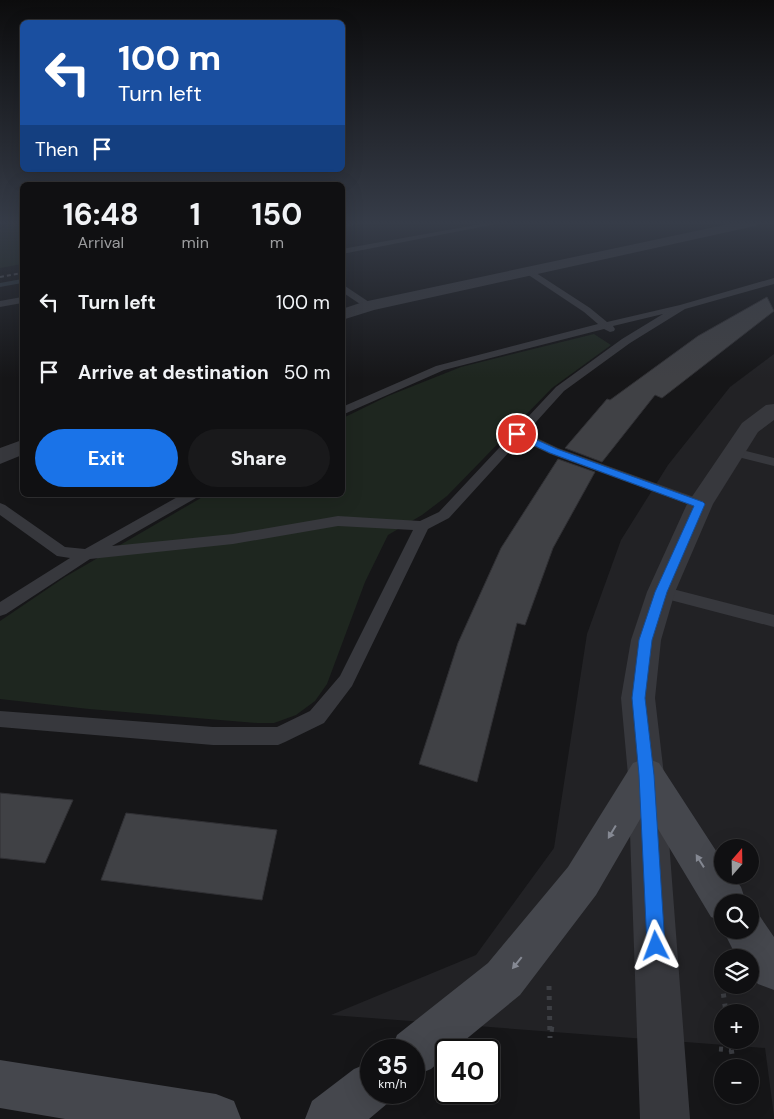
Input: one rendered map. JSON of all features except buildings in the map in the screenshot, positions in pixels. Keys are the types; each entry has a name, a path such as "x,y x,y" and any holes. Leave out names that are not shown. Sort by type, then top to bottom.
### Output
{"main road":[{"path":"425,1043 504,979 582,881 646,775 721,894"},
{"path":"750,939 758,952 774,968"},
{"path":"0,1084 216,1119"},
{"path":"330,1119 360,1095"}],"street":[{"path":"345,314 369,306 519,274"},
{"path":"665,1119 646,775 638,698 646,640 661,592 700,504 750,428 774,410"},
{"path":"0,458 20,448"}],"lane":[{"path":"533,274 587,310 626,341"},
{"path":"345,411 440,368 682,307 774,281"},
{"path":"345,289 369,306"},
{"path":"0,304 20,300"},
{"path":"0,508 62,552 87,554 233,539 338,521 422,526 444,515 560,389 626,341 682,307"},
{"path":"517,434 554,451 700,504"},
{"path":"734,452 774,462"},
{"path":"0,610 87,554 187,497"},
{"path":"0,719 213,736 278,736 317,717 346,682 422,526"},
{"path":"661,592 774,622"}],"path":[{"path":"548,981 550,1038"},
{"path":"550,1029 558,1030"},
{"path":"725,1049 731,1050 732,1059"}],"shaded area":[{"path":"594,334 611,345 552,388 447,496 422,515 388,535 365,582 327,684 315,701 296,715 274,723 257,723 89,709 0,699 0,621 65,577 203,497 345,497 345,417 388,396 461,367"},
{"path":"774,354 774,1116 765,1048 759,1048 759,1004 714,1004 714,1044 331,1015 476,955 554,848 587,634 621,540 668,465 730,387"}],"waterway":[{"path":"0,285 20,281"}],"railway":[{"path":"0,277 15,274"}],"route":[{"path":"517,434 554,451 700,504 661,592 646,640 638,698 646,775 656,946"}]}
